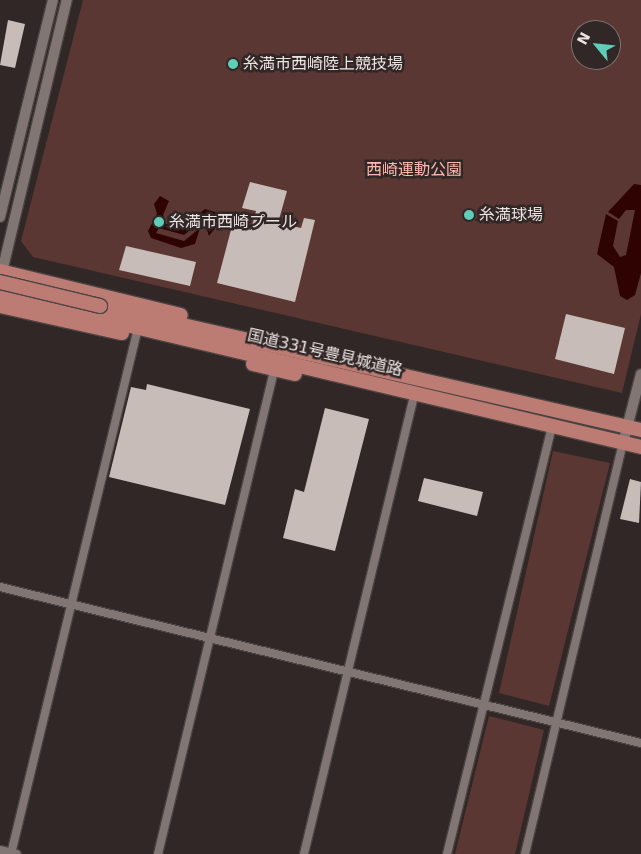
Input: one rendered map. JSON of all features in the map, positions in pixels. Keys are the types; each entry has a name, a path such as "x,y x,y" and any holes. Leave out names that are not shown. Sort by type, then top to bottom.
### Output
{"highway":[{"name":"国道331号豊見城道路","path":"1,277 98,312 350,377 641,447"},
{"path":"1,277 343,354 364,366"},
{"name":"国道331号豊見城道路","path":"0,295 98,312 364,366 634,429"},
{"path":"0,306 316,378 350,377"}],"street":[{"path":"0,217 53,0"},
{"path":"1,277 67,0"},
{"path":"0,850 13,854 70,605 136,336"},
{"path":"158,854 274,369"},
{"path":"525,854 624,443 634,429 641,374"},
{"path":"304,854 415,392"},
{"path":"447,854 552,426"},
{"path":"0,588 641,743"}],"green space":[{"name":"西崎運動公園","path":"83,0 641,0 641,314 622,393 33,257 21,241"},
{"path":"553,451 610,463 549,706 499,693"},
{"path":"489,716 544,730 515,854 455,854"}],"shaded area":[{"path":"634,184 641,185 641,273 635,295 627,300 620,296 614,267 597,254 606,214 618,221 613,246 620,257 626,255 635,210 626,210 619,219 608,212"},
{"name":"糸満市西崎プール","path":"160,196 169,201 163,215 166,224 180,229 192,220 198,224 184,235 159,228 156,233 184,241 200,228 195,244 181,248 151,238 148,231 157,214 154,204"},
{"path":"205,209 215,212 220,222 209,236 206,227 210,219 196,216"}],"building":[{"path":"8,20 25,24 15,68 0,65"},
{"path":"250,182 287,191 278,223 301,228 304,218 315,220 295,302 217,283 232,226 251,230 256,211 242,208"},
{"path":"126,246 196,262 190,286 119,270"},
{"path":"566,314 625,328 614,374 555,359"},
{"path":"147,384 250,409 225,505 109,477 131,387 146,390"},
{"path":"325,408 369,419 335,551 283,538 295,489 304,492"},
{"path":"424,478 483,492 477,516 418,501"},
{"path":"630,479 641,482 639,523 620,519"}],"place":[{"name":"糸満市西崎陸上競技場","path":"233,64"},
{"name":"糸満球場","path":"469,215"},
{"name":"糸満市西崎プール","path":"159,222"}]}
